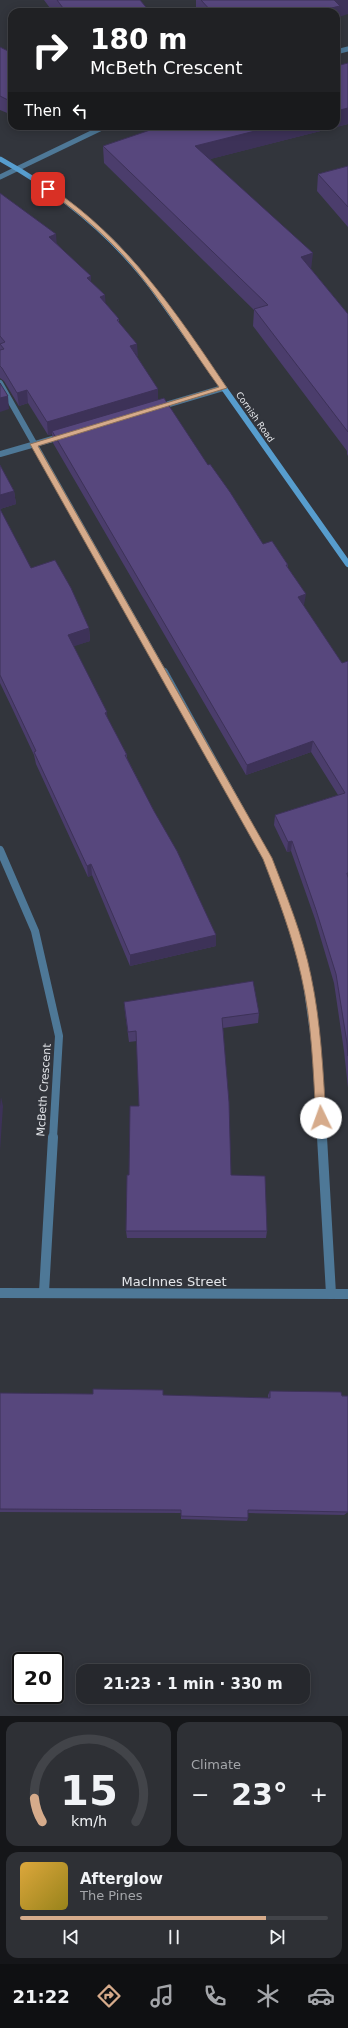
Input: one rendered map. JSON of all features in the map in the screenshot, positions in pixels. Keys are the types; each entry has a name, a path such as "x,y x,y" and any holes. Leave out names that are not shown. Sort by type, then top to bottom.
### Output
{"street":[{"path":"0,177 98,130"},
{"name":"Cornish Road","path":"0,159 18,168 73,205 110,238 145,277 348,564"},
{"path":"0,383 229,788 267,858 289,915 306,976 317,1055 331,1294"},
{"path":"149,410 223,388"},
{"path":"0,454 72,433"},
{"name":"McBeth Crescent","path":"0,850 35,931 59,1036 44,1292"},
{"name":"MacInnes Street","path":"0,1293 348,1294"}],"building":[{"path":"57,0 140,0 147,8 63,8"},
{"path":"201,0 334,0 340,6 331,8 208,8"},
{"path":"0,47 8,51 8,100 0,96"},
{"path":"348,63 348,108 340,110 340,65"},
{"path":"150,130 259,130 195,146 313,253 301,257 348,314 348,432 254,309 268,305 103,146"},
{"path":"348,166 348,207 318,174"},
{"path":"0,193 56,234 49,237 91,276 87,278 105,295 100,297 119,319 117,320 137,344 130,346 158,389 47,422 27,390 17,393 0,366 0,350 4,349 0,344 5,342 0,336"},
{"path":"0,383 8,396 0,398"},
{"path":"164,398 208,465 210,464 230,492 263,544 272,541 306,594 298,597 342,663 348,661 348,1056 336,974 292,841 288,842 275,815 345,793 313,741 247,765 52,431"},
{"path":"0,465 14,491 0,495"},
{"path":"0,509 31,568 55,560 71,588 89,628 68,635 107,712 105,713 127,755 125,755 177,851 216,935 130,955 91,864 87,866 34,752 36,751 0,675"},
{"path":"253,981 259,1013 222,1018 229,1102 231,1175 265,1176 267,1231 126,1231 127,1175 129,1175 130,1106 139,1106 136,1031 128,1032 124,1002"},
{"path":"93,1389 163,1390 163,1395 270,1398 270,1391 341,1392 342,1396 348,1396 348,1512 248,1510 248,1518 181,1516 181,1510 0,1509 0,1393 93,1394"}],"route":[{"path":"48,189 73,205 110,238 145,277 223,388 34,444 229,788 267,858 289,915 306,976 317,1055 321,1118"}]}
